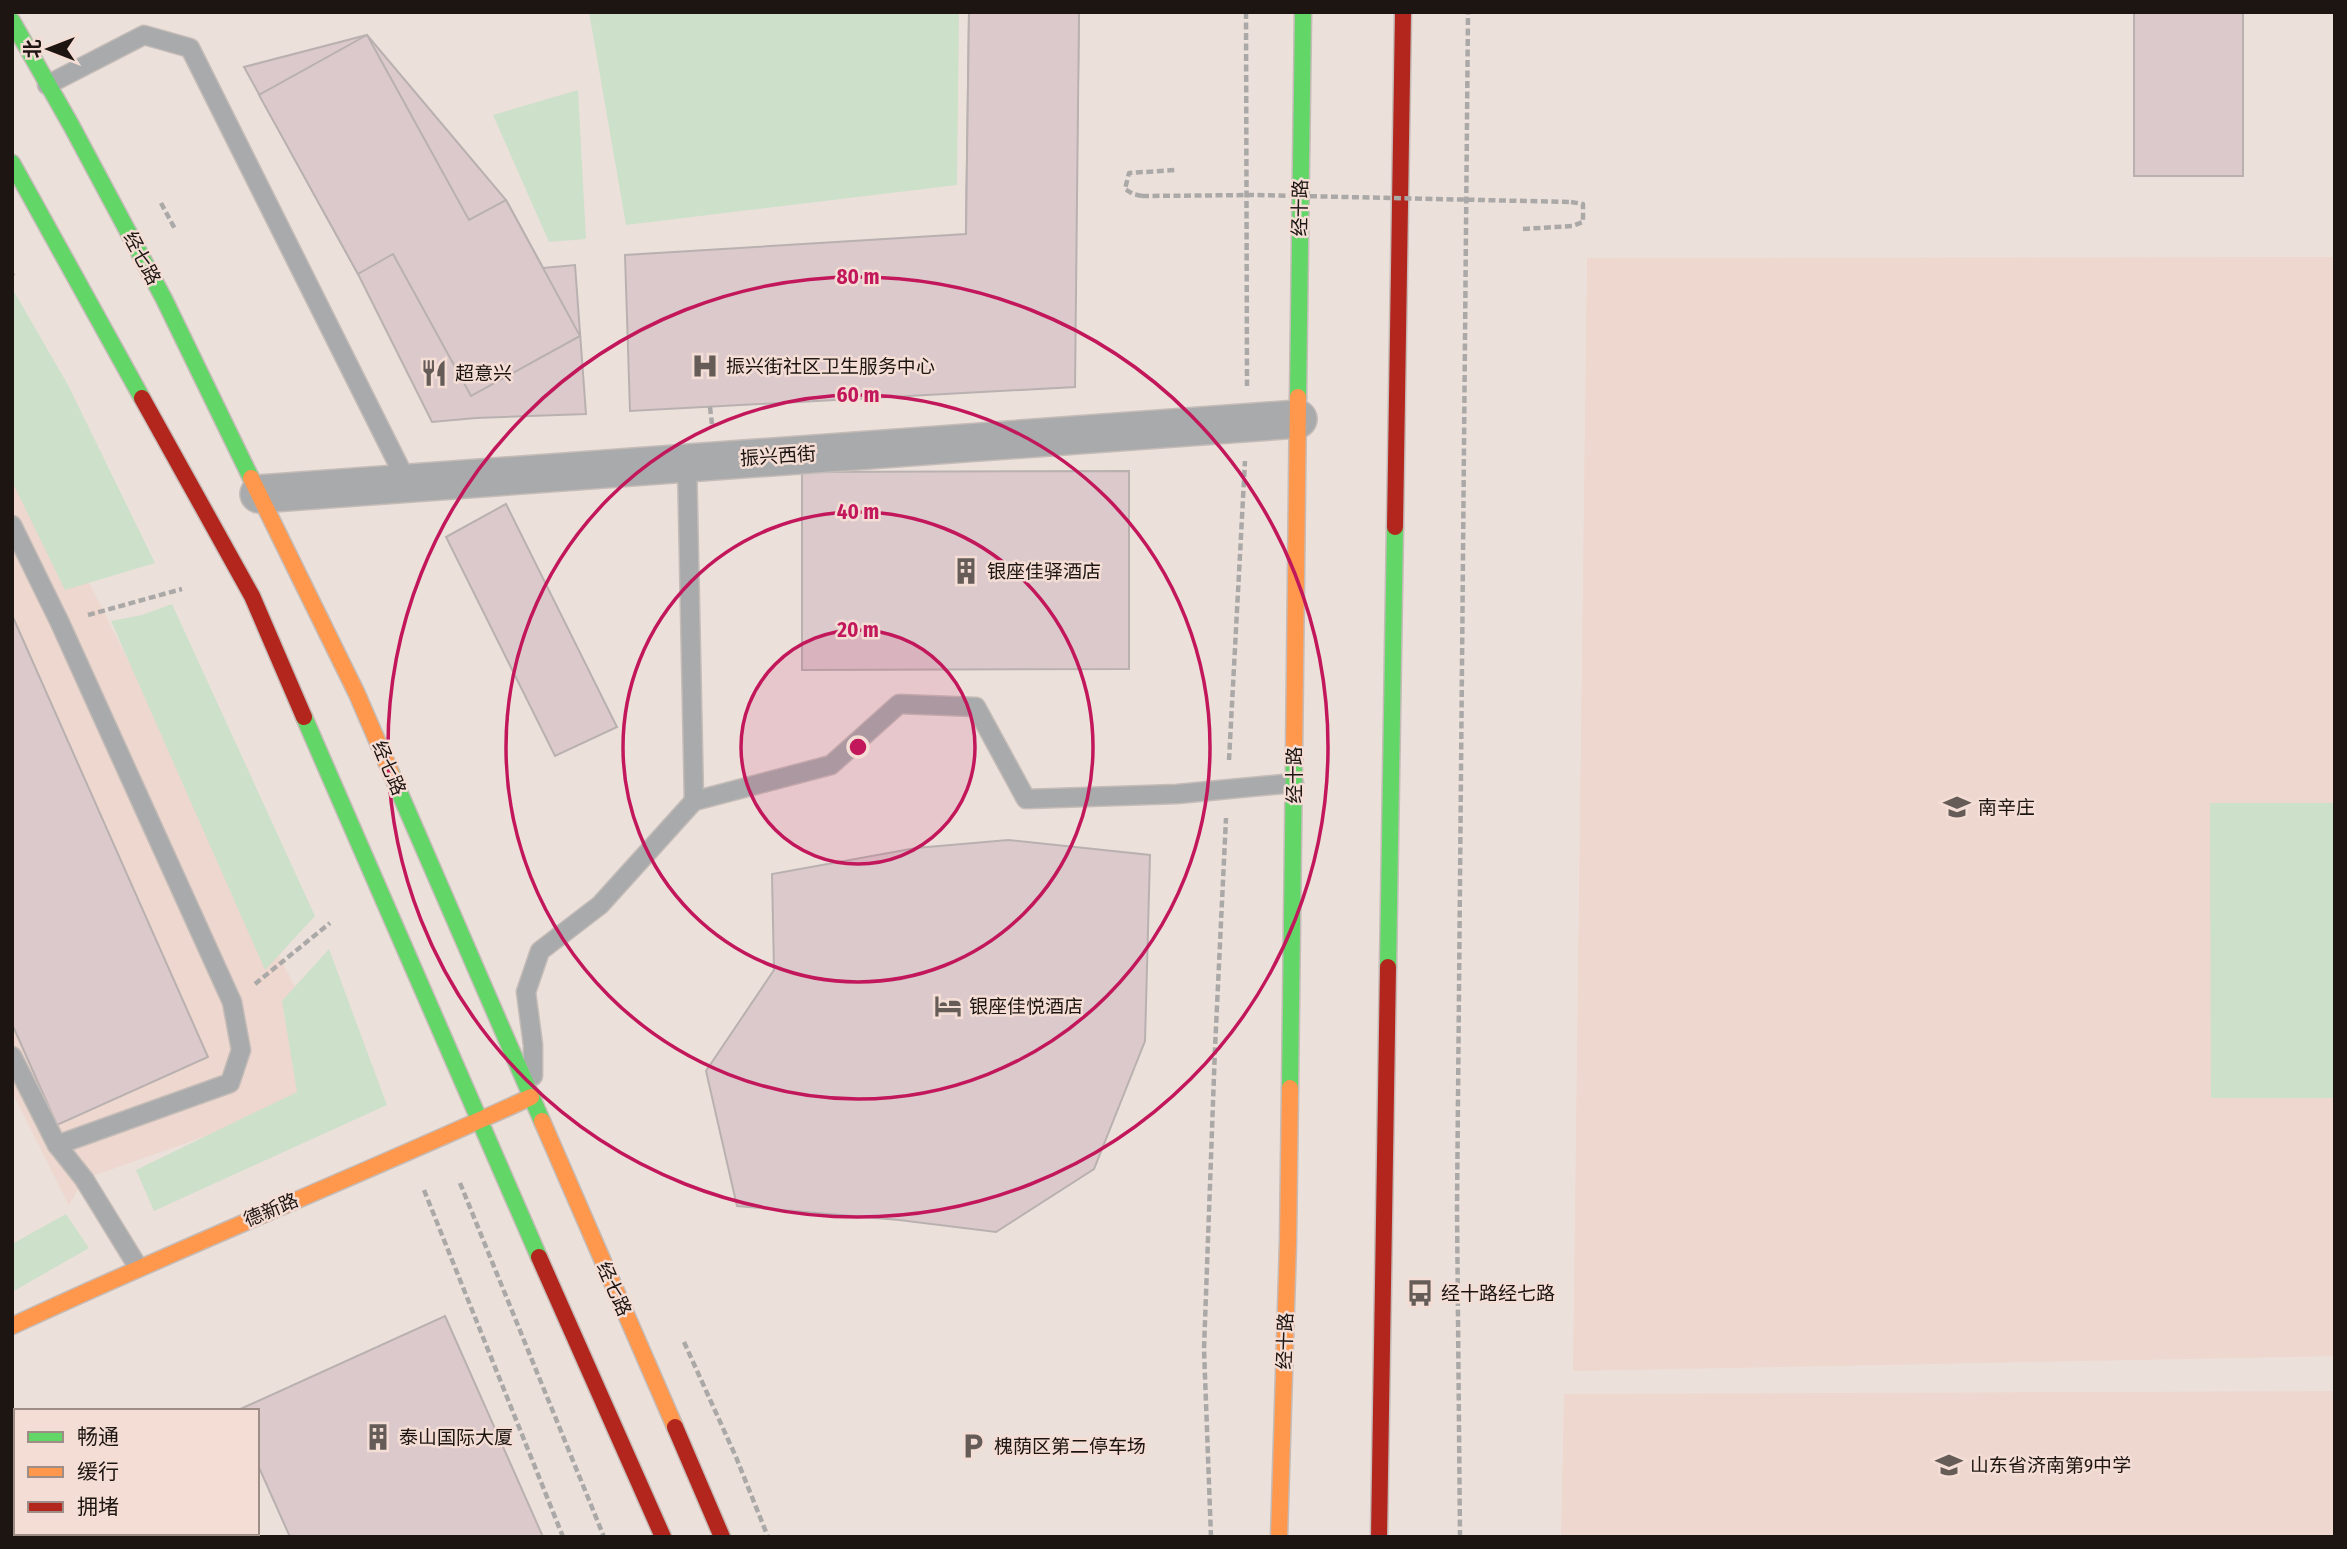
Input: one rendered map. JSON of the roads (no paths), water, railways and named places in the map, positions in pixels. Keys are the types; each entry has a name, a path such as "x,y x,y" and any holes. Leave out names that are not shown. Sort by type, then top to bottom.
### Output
{"main road":[{"name":"经十路","path":"1279,1537 1288,1242 1303,12"},
{"path":"1379,1537 1403,12"},
{"name":"经七路","path":"12,21 164,299 357,694 722,1537"},
{"path":"12,163 252,596 479,1122 663,1537"},
{"name":"德新路","path":"12,1326 138,1267 479,1122 531,1097"}],"street":[{"name":"振兴西街","path":"260,494 1297,419"}],"lane":[{"path":"47,85 144,35 190,48 407,482"},
{"path":"687,462 694,801"},
{"path":"12,525 60,623 232,1002 241,1050 230,1083 57,1145"},
{"path":"531,1097 533,1056 526,992 540,951 600,905 694,801 831,765 899,704 976,707 1026,799 1177,794 1294,783"},
{"path":"12,1056 57,1145 84,1180 138,1267"}],"place":[{"name":"振兴街社区卫生服务中心","path":"705,366"},
{"name":"超意兴","path":"434,373"},
{"name":"银座佳驿酒店","path":"966,571"},
{"name":"南辛庄","path":"1957,807"},
{"name":"银座佳悦酒店","path":"948,1006"},
{"name":"经十路经七路","path":"1420,1293"},
{"name":"泰山国际大厦","path":"378,1437"},
{"name":"槐荫区第二停车场","path":"973,1446"},
{"name":"山东省济南第9中学","path":"1949,1465"}]}
